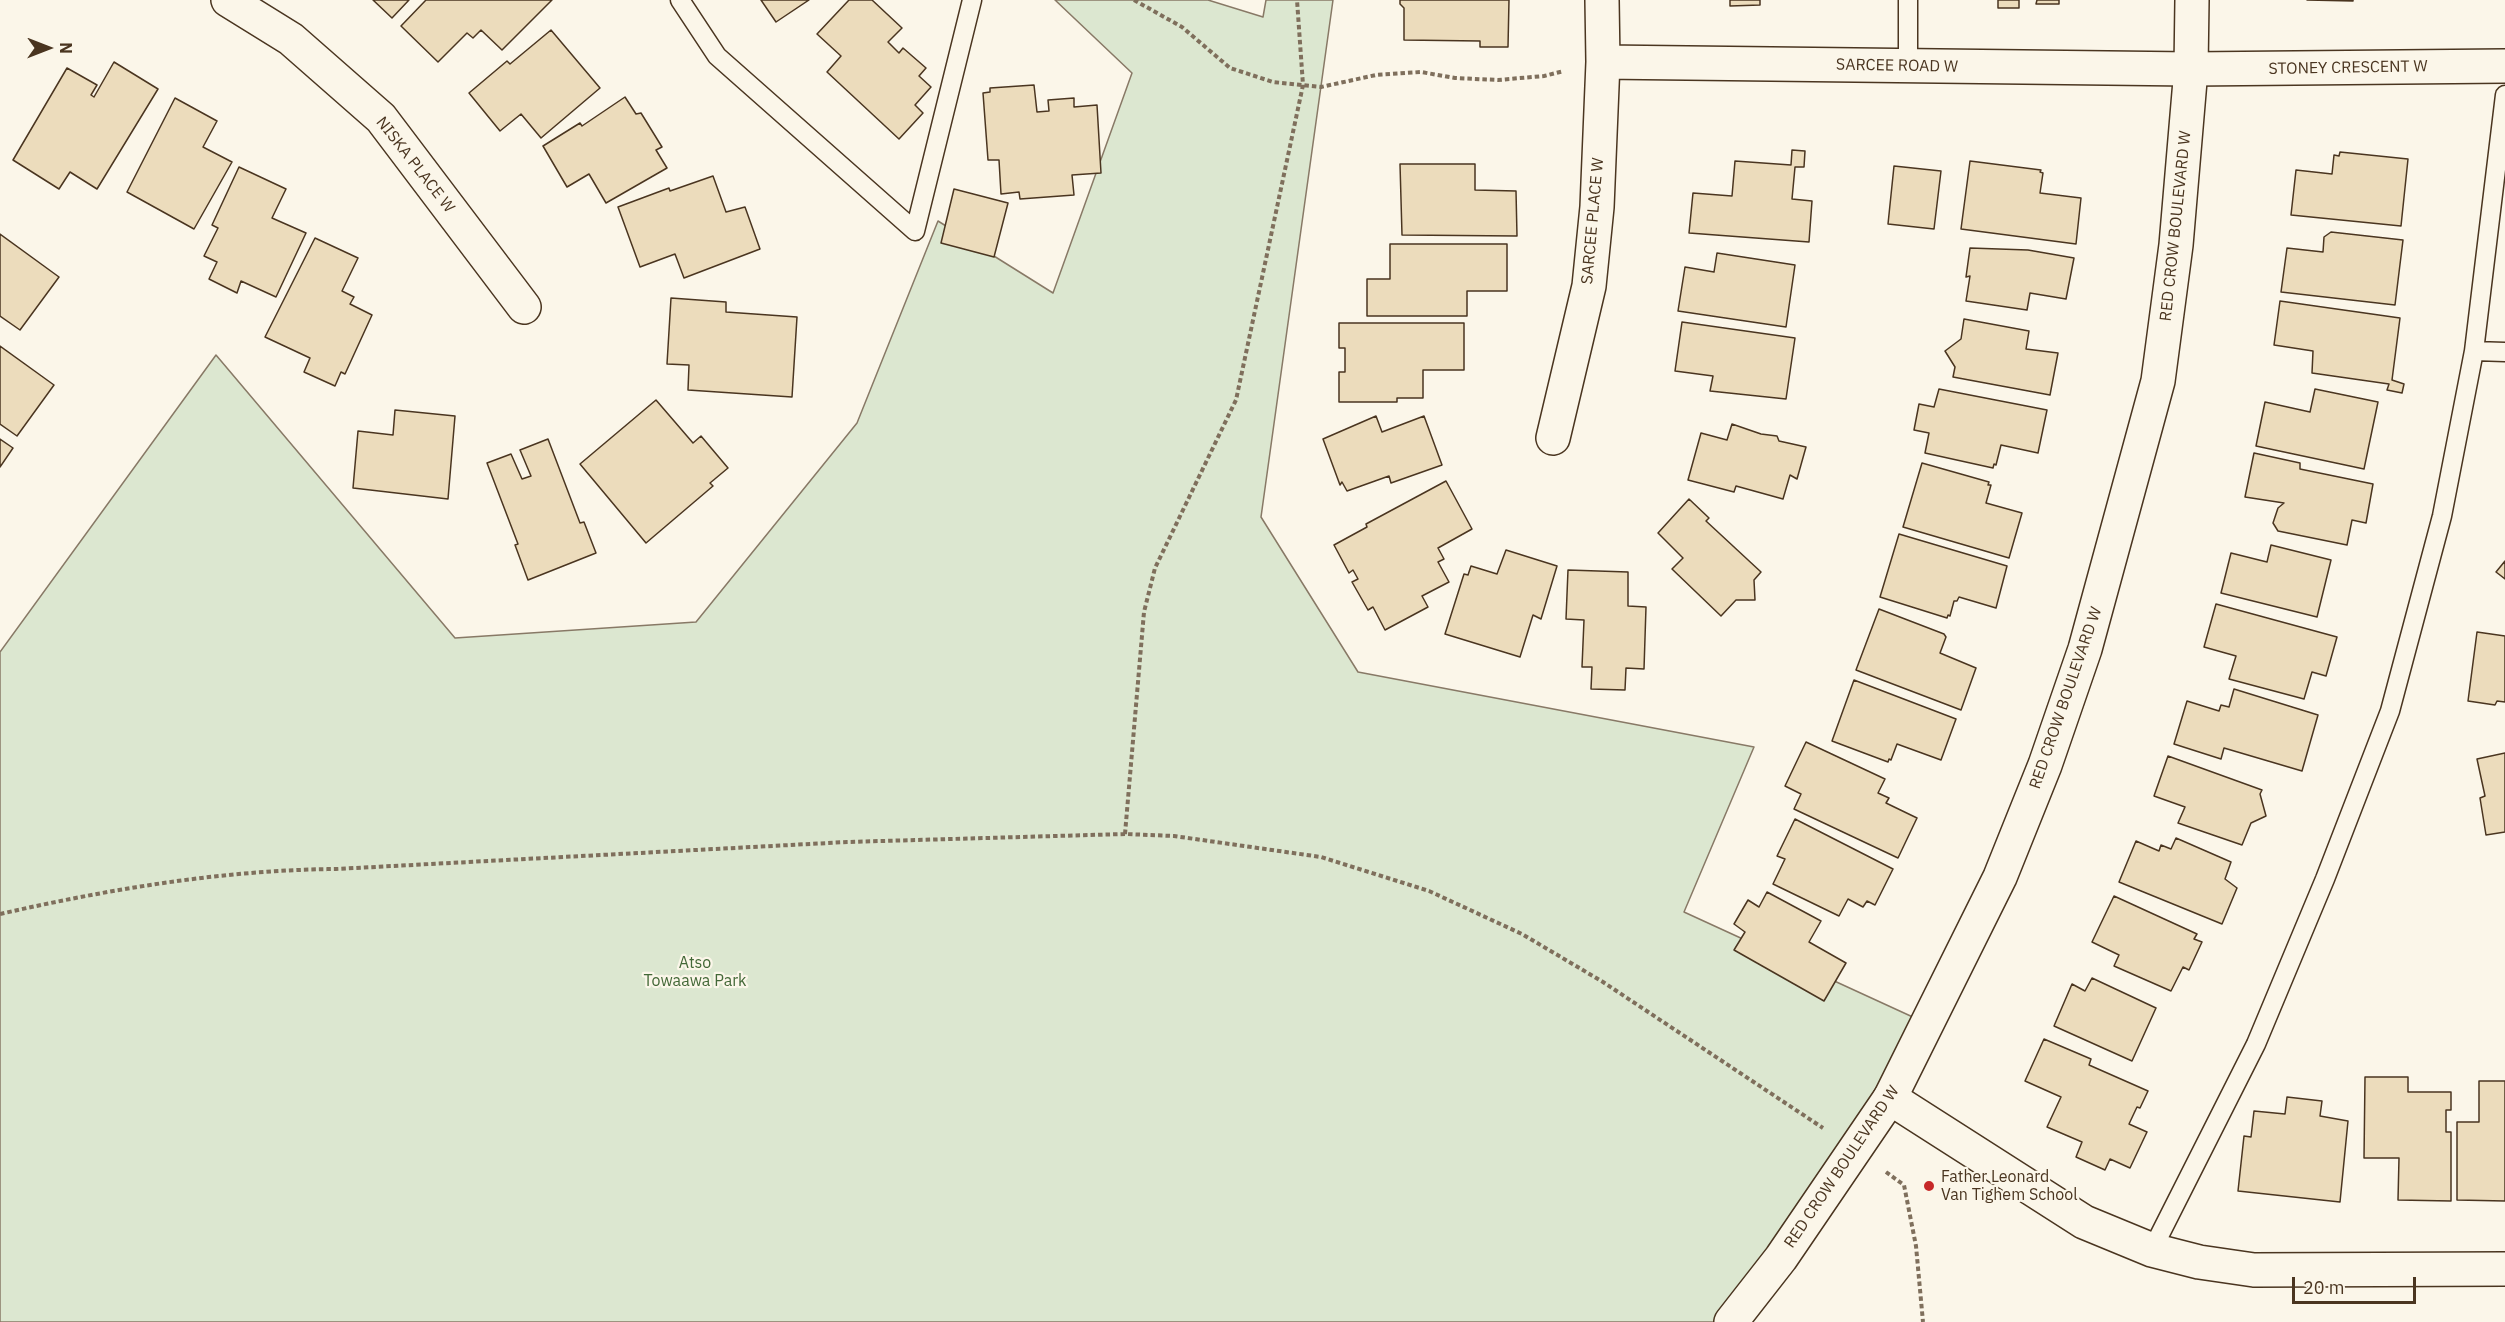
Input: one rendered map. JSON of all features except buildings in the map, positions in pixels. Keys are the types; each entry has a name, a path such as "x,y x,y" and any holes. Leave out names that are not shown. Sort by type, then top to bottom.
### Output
{"street":[{"name":"NISKA PLACE W","path":"228,0 291,39 381,118 525,307"},
{"name":"SARCEE PLACE W","path":"1553,438 1589,286 1597,207 1603,62 1602,0"},
{"name":"RED CROW BOULEVARD W","path":"1731,1322 1781,1258 1890,1098 2000,877 2045,765 2085,649 2158,381 2176,245 2191,69 2192,0"},
{"name":"SARCEE ROAD W","path":"1603,62 2191,69"},
{"name":"STONEY CRESCENT W","path":"2191,69 2505,66"},
{"path":"1890,1098 2084,1222 2152,1250 2199,1262 2254,1270 2505,1269"}],"lane":[{"path":"680,0 717,56 915,231 972,0"},
{"path":"1908,0 1908,66"},
{"path":"2152,1250 2256,1044 2325,879 2390,711 2442,516 2474,351 2505,94"},
{"path":"2474,351 2505,352"}],"path":[{"path":"1134,0 1182,27 1230,68 1273,82 1321,87 1376,75 1421,72 1455,78 1498,80 1544,76 1603,62"},
{"path":"1125,834 1144,612 1155,568 1236,400 1303,85 1297,0"},
{"path":"0,914 201,878 275,870 336,869 847,842 1125,834 1174,836 1321,857 1429,891 1522,933 1603,982 1904,1185 1916,1246 1923,1322"}],"green space":[{"name":"Atso Towaawa Park","path":"1055,0 1208,0 1263,17 1266,0 1333,0 1261,517 1358,672 1754,747 1684,912 1928,1024 1731,1322 0,1322 0,652 216,355 455,638 696,622 857,423 938,221 1053,293 1132,73"}],"place":[{"name":"Father Leonard Van Tighem School","path":"1929,1186"}]}
